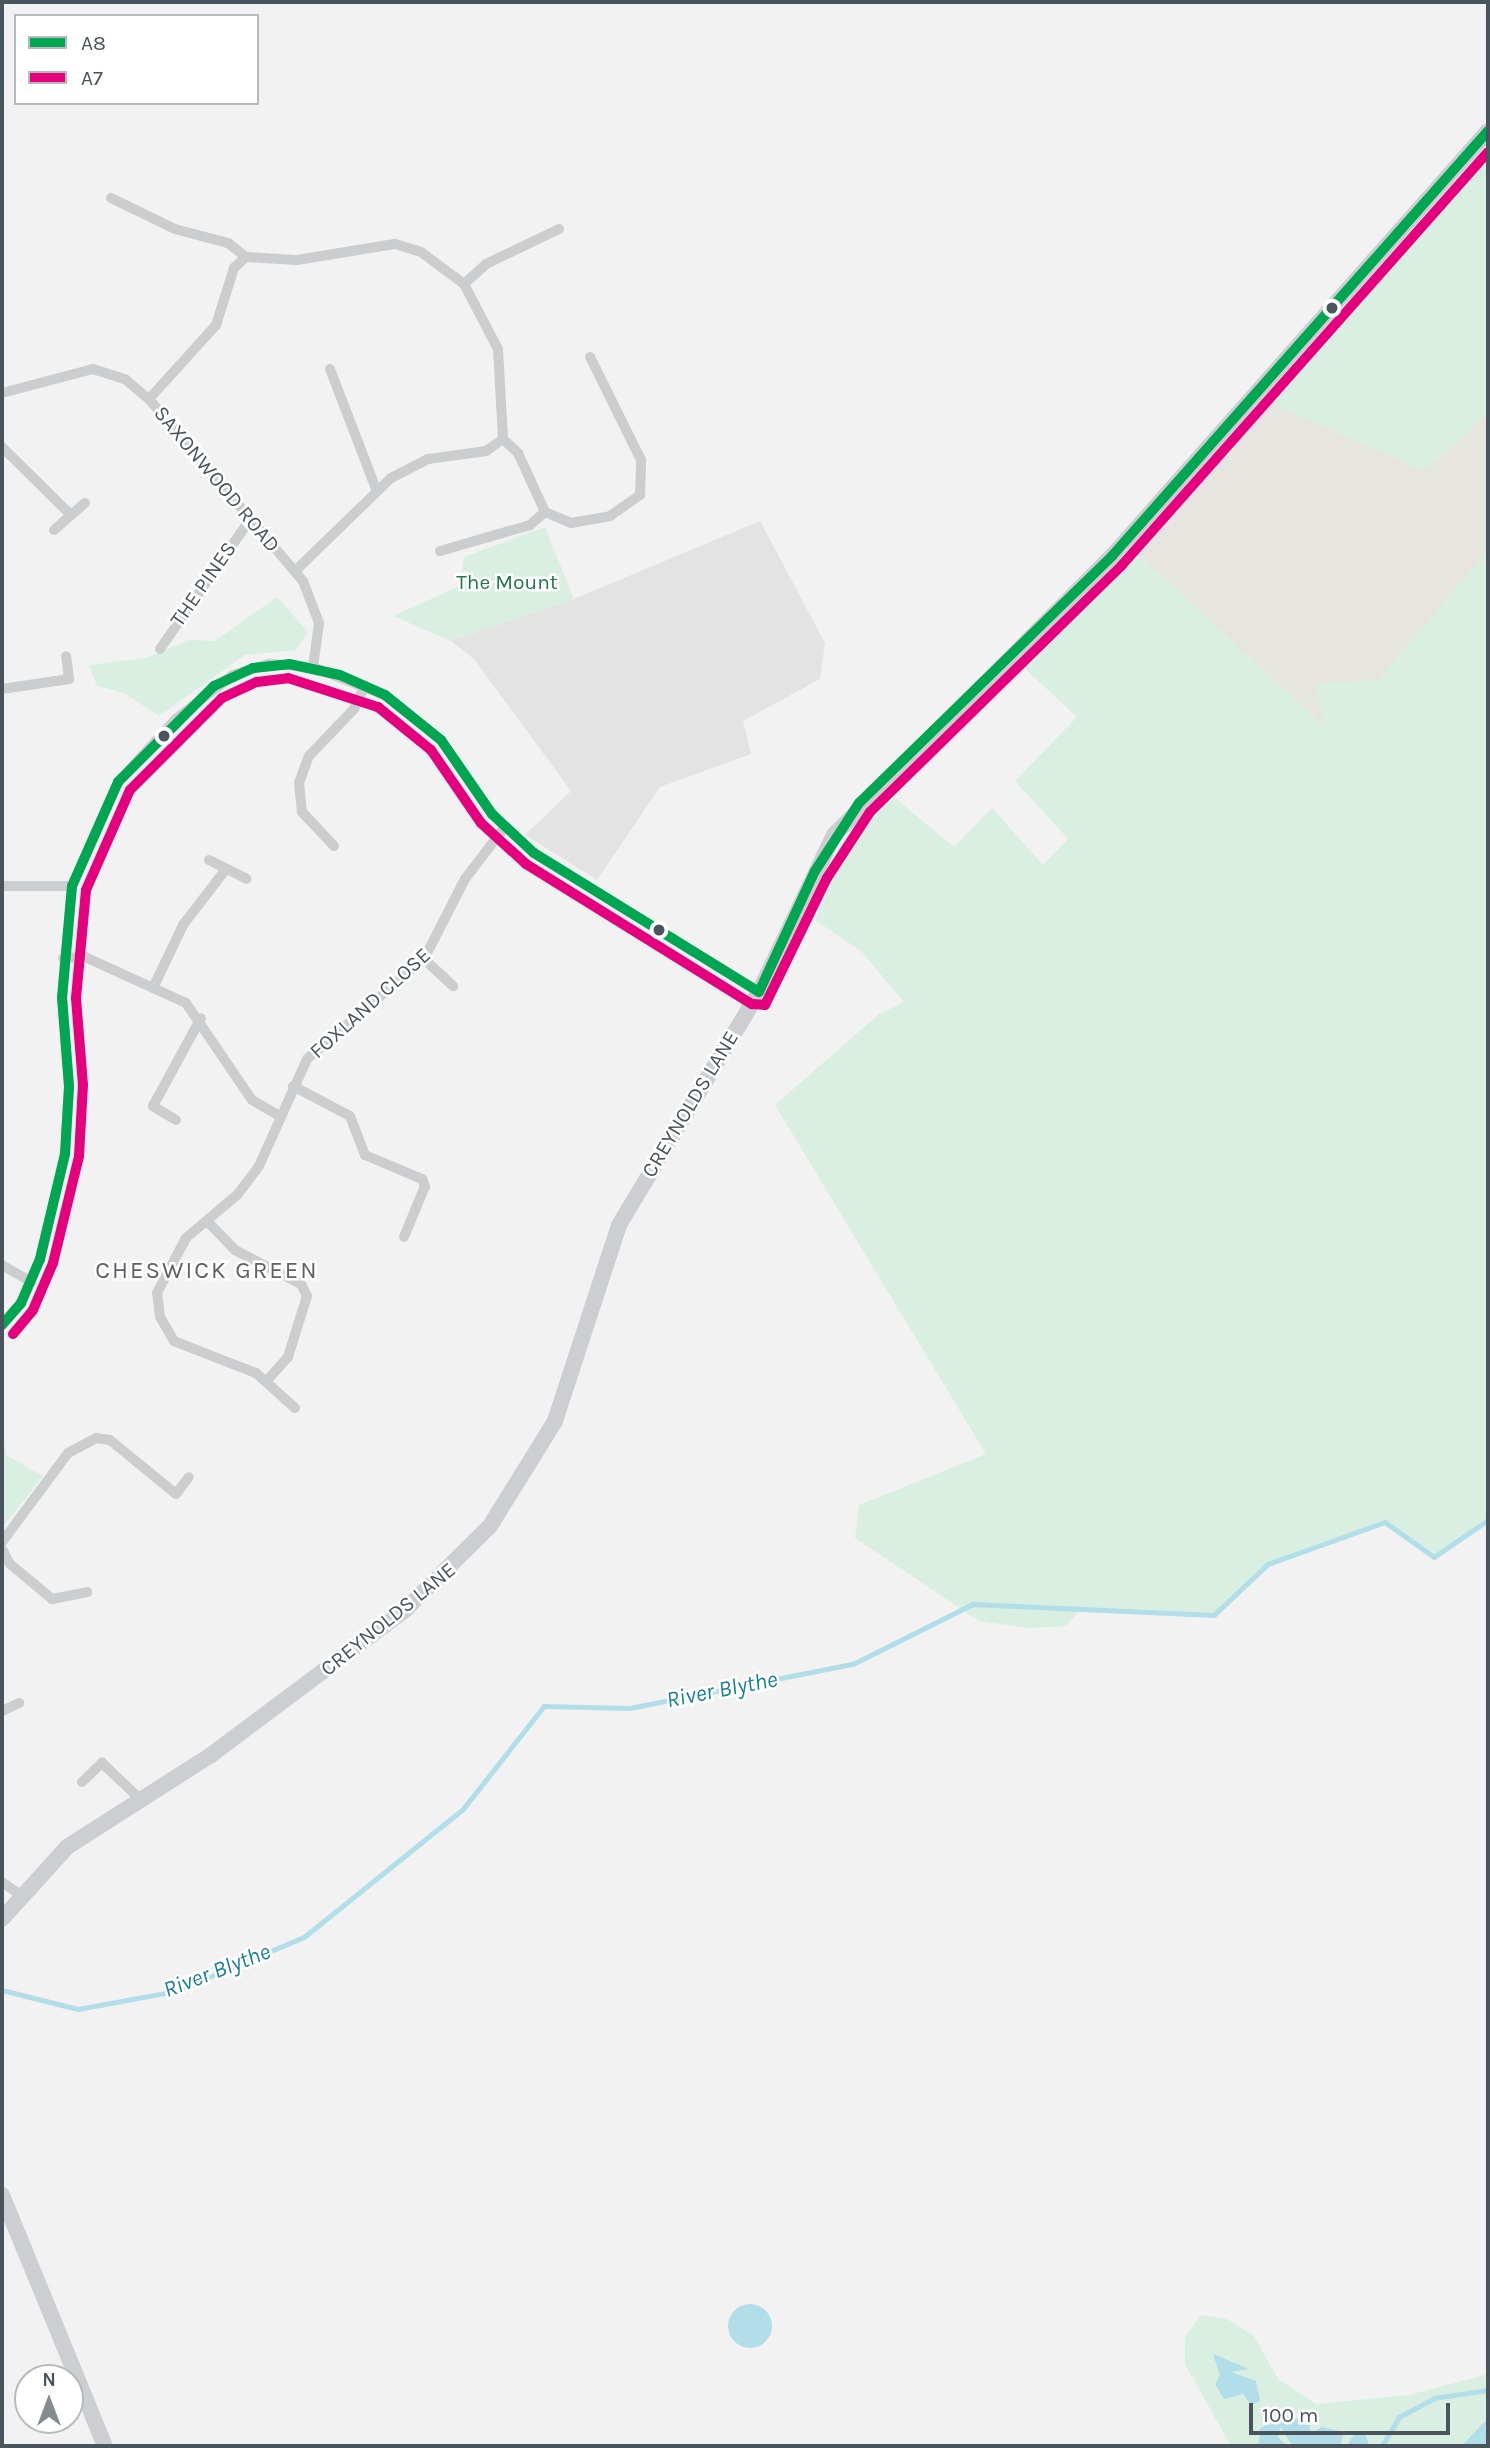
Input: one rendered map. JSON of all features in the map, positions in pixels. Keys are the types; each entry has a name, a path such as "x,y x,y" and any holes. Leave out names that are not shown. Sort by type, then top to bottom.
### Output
{"street":[{"name":"CREYNOLDS LANE","path":"2,1919 19,1894 67,1847 139,1798 211,1755 406,1609 490,1526 555,1420 619,1225 759,992 814,871 859,803 1112,556 1488,131"},
{"path":"111,198 175,229 228,243 246,257 297,260 395,244 444,265 464,284 498,349 503,439 518,453 545,512"},
{"path":"464,284 486,264 559,229"},
{"path":"149,399 216,325 234,268 246,257"},
{"path":"545,512 587,523 627,505 643,486 641,460 590,357"},
{"name":"SAXONWOOD ROAD","path":"2,393 93,369 126,380 149,399 249,521 296,570 319,623 313,667"},
{"path":"330,369 376,489"},
{"path":"296,570 376,489 428,459 486,452 503,439"},
{"path":"2,447 70,514"},
{"path":"54,530 85,503"},
{"path":"440,551 530,526 545,512"},
{"name":"THE PINES","path":"160,649 249,521"},
{"path":"2,689 69,679 66,656"},
{"path":"2,1325 31,1282 68,1137 63,958 72,886 118,782 176,719 233,675 270,664 313,667 365,685 441,740 504,828 534,853 759,992"},
{"path":"334,846 302,812 299,783 309,756 354,709 365,685"},
{"name":"FOXLAND CLOSE","path":"295,1408 267,1380 174,1341 160,1317 157,1293 186,1238 207,1221 259,1166 278,1115 293,1086 330,1035 424,959 465,879 504,828"},
{"path":"209,860 247,879"},
{"path":"153,988 183,925 226,869"},
{"path":"2,886 72,886"},
{"path":"63,958 85,957 153,988 201,1018 252,1100 278,1115"},
{"path":"424,959 453,986"},
{"path":"176,1120 153,1106 201,1018"},
{"path":"293,1086 350,1116 365,1155 425,1186 404,1237"},
{"path":"207,1221 235,1250 300,1283 307,1296 288,1357 267,1380"},
{"path":"2,1265 31,1282"},
{"path":"2,1542 68,1453 96,1438 110,1440 176,1494 188,1477"},
{"path":"2,1549 52,1599 87,1592"},
{"path":"2,1711 19,1703"},
{"path":"82,1782 102,1763 139,1798"},
{"path":"2,1882 19,1894"},
{"path":"2,2196 105,2446"}],"shaded area":[{"path":"1265,400 1424,471 1488,414 1488,803 1326,728 1133,550"},
{"path":"760,521 825,643 820,679 743,721 751,754 660,787 597,880 525,835 571,791 474,659 451,641 574,599"}],"green space":[{"path":"1488,151 1488,414 1424,471 1265,400"},
{"name":"The Mount","path":"545,527 574,599 451,641 393,616 460,586 464,557"},
{"path":"1133,550 1325,727 1315,683 1377,681 1488,550 1488,1520 1434,1557 1385,1522 1268,1564 1214,1615 1081,1609 1066,1626 1028,1628 979,1621 855,1538 859,1505 986,1454 775,1105 879,1014 904,1002 861,951 815,920 848,846 889,793 954,847 992,808 1043,865 1068,839 1015,781 1077,717 1019,663"},
{"path":"277,597 308,632 296,650 245,655 159,716 124,693 97,686 89,665 146,658 188,640 215,641"},
{"path":"2,1430 6,1455 43,1476 2,1528"},
{"path":"1201,2315 1227,2319 1254,2336 1278,2379 1316,2404 1409,2395 1488,2374 1488,2446 1231,2446 1185,2364 1185,2337"}],"water":[{"path":"750,2304 765,2311 772,2326 765,2341 750,2348 735,2341 728,2326 735,2311"},
{"path":"1213,2354 1249,2369 1231,2372 1256,2381 1260,2401 1251,2405 1243,2394 1224,2399 1215,2384 1220,2375"},
{"path":"1288,2416 1309,2424 1311,2433 1322,2427 1344,2432 1340,2446 1291,2444 1281,2427 1278,2437 1287,2446 1251,2446 1259,2443 1260,2428"},
{"path":"1488,2420 1488,2446 1462,2446 1482,2424"},
{"path":"1365,2432 1369,2446 1347,2446 1355,2433"}],"waterway":[{"name":"River Blythe","path":"2,1990 78,2009 176,1991 304,1937 463,1809 544,1706 630,1708 853,1664 973,1604 1214,1615 1268,1564 1385,1522 1434,1557 1488,1520"},
{"path":"1383,2444 1399,2417 1434,2398 1488,2390"}],"transit line":[{"name":"A8","path":"2,1325 21,1303 40,1259 65,1154 69,1086 62,998 72,886 118,782 214,686 253,668 289,664 340,675 385,695 441,740 492,814 534,853 759,992 815,871 859,803 1112,556 1488,131"},
{"name":"A7","path":"13,1334 33,1310 53,1263 79,1156 83,1085 76,998 86,890 130,790 222,698 257,682 288,678 378,707 431,750 481,823 526,864 752,1004 765,1005 827,878 870,812 1122,565 1488,152"}],"district":[{"name":"CHESWICK GREEN","path":"207,1271"}]}
